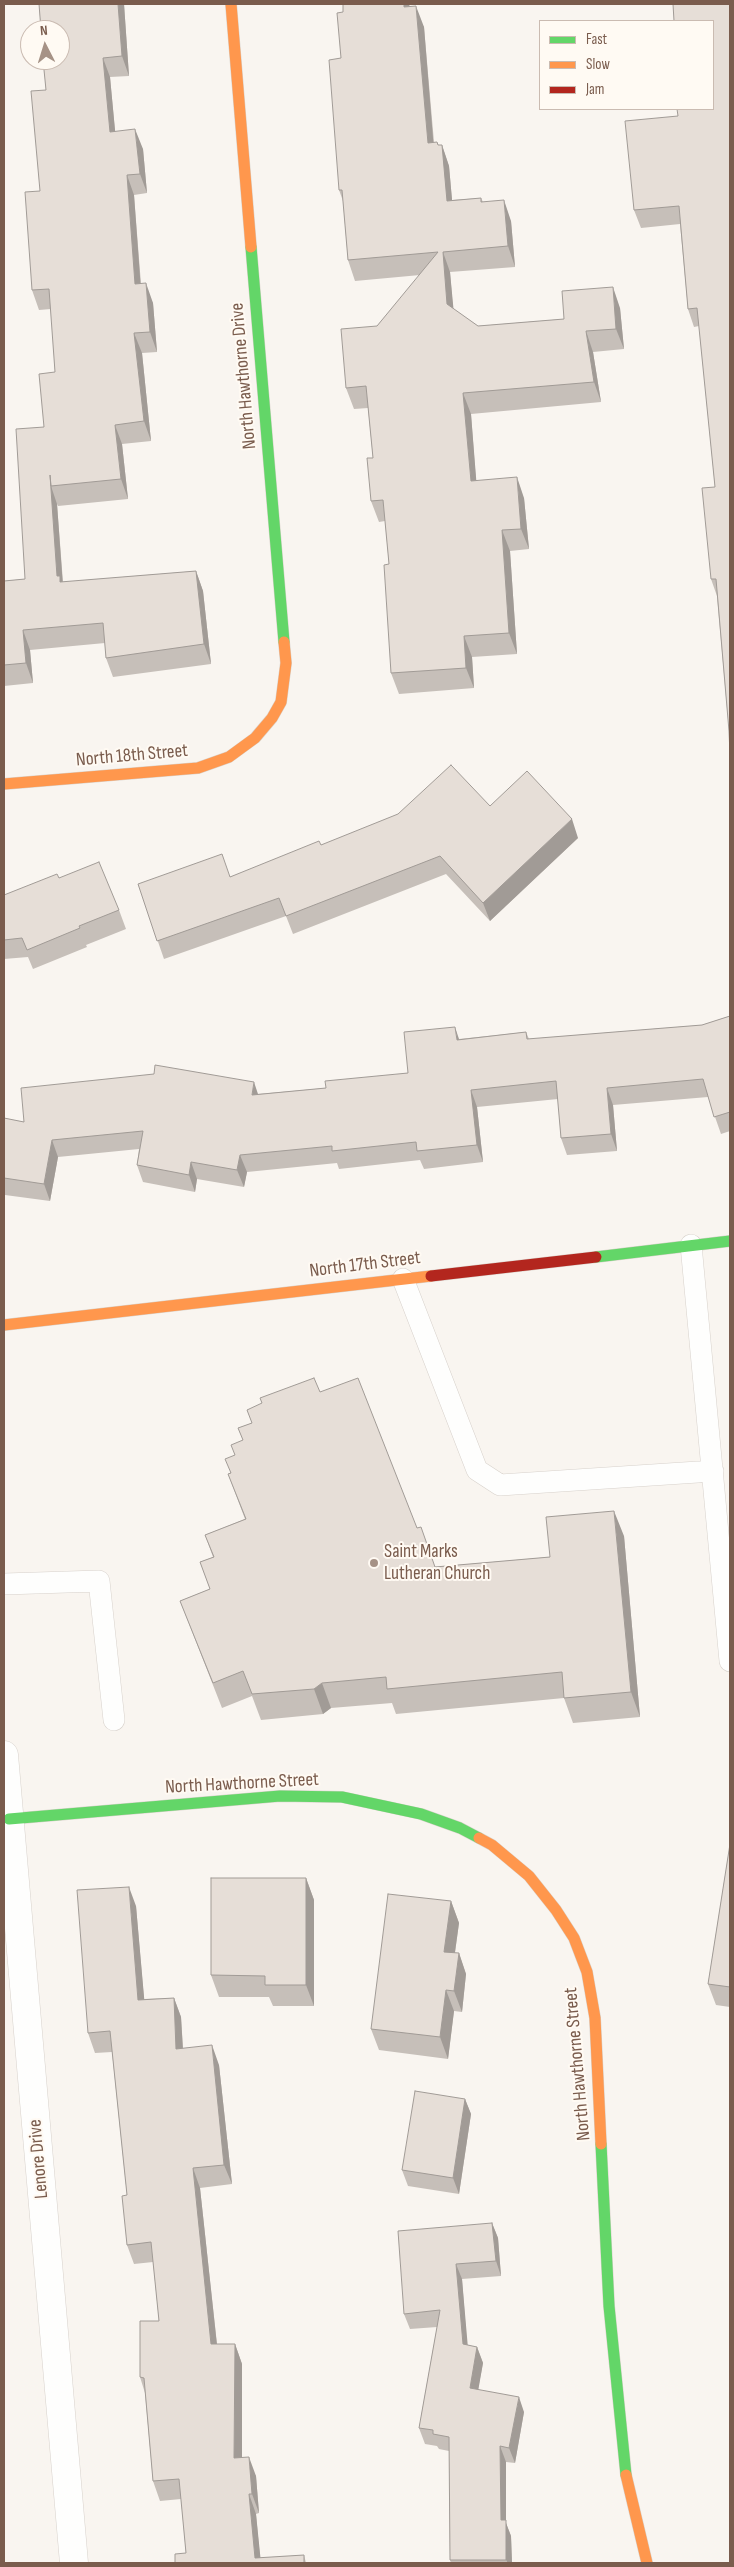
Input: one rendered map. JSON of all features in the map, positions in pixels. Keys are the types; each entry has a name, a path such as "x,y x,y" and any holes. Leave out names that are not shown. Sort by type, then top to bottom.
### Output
{"street":[{"name":"North Hawthorne Drive","path":"231,4 286,663 281,702 272,718 256,738"},
{"name":"North 18th Street","path":"4,784 198,768 229,757 256,738"},
{"name":"North 17th Street","path":"4,1325 730,1241"},
{"name":"Lenore Drive","path":"4,1755 74,2563"},
{"name":"North Hawthorne Street","path":"9,1819 280,1796 342,1797 421,1814 460,1828 492,1845 529,1876 556,1910 574,1938 587,1972 595,2018 609,2306 626,2478 647,2563"}],"lane":[{"path":"691,1245 730,1661"},
{"path":"403,1279 477,1470 500,1485 712,1471"},
{"path":"4,1584 99,1581 114,1720"}],"building":[{"path":"39,4 118,4 122,56 103,58 110,132 135,129 140,174 127,175 135,284 146,283 150,332 134,333 144,421 115,425 121,479 51,486 50,475 57,576 60,576 60,582 196,571 204,644 106,658 103,623 23,630 26,663 4,665 4,581 25,579 16,429 44,427 39,374 55,372 49,289 32,290 25,192 40,191 31,91 46,90 44,70 70,70 70,20 40,20"},
{"path":"343,4 404,4 404,7 416,6 428,143 437,142 438,145 442,145 447,201 481,198 481,202 504,200 508,246 443,252 447,304 478,326 564,319 562,291 613,287 616,329 586,331 594,382 463,393 471,481 517,477 521,529 502,530 509,633 464,636 466,668 391,673 384,565 389,564 383,500 371,501 367,458 373,458 366,386 346,388 341,329 377,326 438,252 348,260 342,190 339,190 329,60 341,58 337,13 343,12"},
{"path":"673,4 730,4 730,755 716,579 711,579 702,488 715,487 697,308 688,309 679,206 634,210 625,121 678,116 677,110 714,110 714,20 674,20"},
{"path":"451,765 490,806 527,771 572,819 483,903 440,856 286,916 279,898 157,941 138,884 222,854 230,877 319,841 321,845 398,814"},
{"path":"99,862 119,910 27,950 22,938 4,940 4,895 57,874 59,878"},
{"path":"730,1016 730,1112 714,1117 703,1079 607,1088 611,1134 561,1138 556,1081 471,1090 477,1145 417,1151 416,1142 332,1151 332,1146 240,1155 237,1170 191,1162 189,1175 137,1165 143,1131 52,1140 44,1184 4,1178 4,1118 24,1122 21,1088 154,1074 155,1065 254,1082 252,1095 326,1088 325,1081 408,1073 404,1032 455,1027 457,1040 526,1032 527,1039 702,1025"},
{"path":"314,1378 320,1392 358,1378 417,1528 421,1527 435,1567 550,1557 546,1517 614,1511 631,1692 564,1698 562,1672 387,1689 386,1677 322,1683 314,1689 252,1694 243,1671 213,1683 180,1601 210,1589 200,1562 214,1557 205,1535 246,1519 228,1474 231,1473 225,1459 235,1455 231,1445 243,1440 238,1428 252,1423 247,1410 262,1403 260,1398"},
{"path":"730,1844 730,1987 708,1984"},
{"path":"211,1878 306,1878 306,1985 265,1985 265,1976 211,1975"},
{"path":"129,1887 138,2000 174,1998 176,2049 212,2045 224,2165 193,2168 211,2344 235,2344 234,2458 249,2457 252,2494 249,2494 255,2558 304,2555 304,2563 175,2563 175,2554 186,2553 179,2479 153,2481 144,2378 140,2377 140,2321 159,2321 151,2242 127,2245 122,2196 127,2195 110,2031 88,2033 77,1890"},
{"path":"388,1894 451,1901 444,1952 459,1953 454,1991 446,1990 440,2037 371,2029"},
{"path":"415,2091 465,2099 453,2178 402,2170"},
{"path":"492,2223 496,2261 456,2264 463,2344 477,2347 470,2388 519,2397 509,2448 500,2446 501,2520 506,2520 506,2560 450,2560 449,2437 433,2434 433,2430 419,2428 440,2310 404,2314 398,2231"}],"traffic: fast":[{"path":"251,247 284,642"},
{"path":"596,1257 730,1241"},
{"path":"9,1819 280,1796 342,1797 421,1814 460,1828 479,1838"},
{"path":"601,2144 609,2306 626,2475"}],"traffic: slow":[{"path":"231,4 251,247"},
{"path":"4,784 198,768 229,757 255,738 272,718 281,702 286,663 284,642"},
{"path":"4,1325 431,1276"},
{"path":"479,1838 492,1845 529,1876 556,1910 574,1938 587,1972 595,2018 601,2144"},
{"path":"626,2475 647,2563"}],"traffic: jam":[{"path":"431,1276 596,1257"}],"place":[{"name":"Saint Marks Lutheran Church","path":"374,1563"}]}
